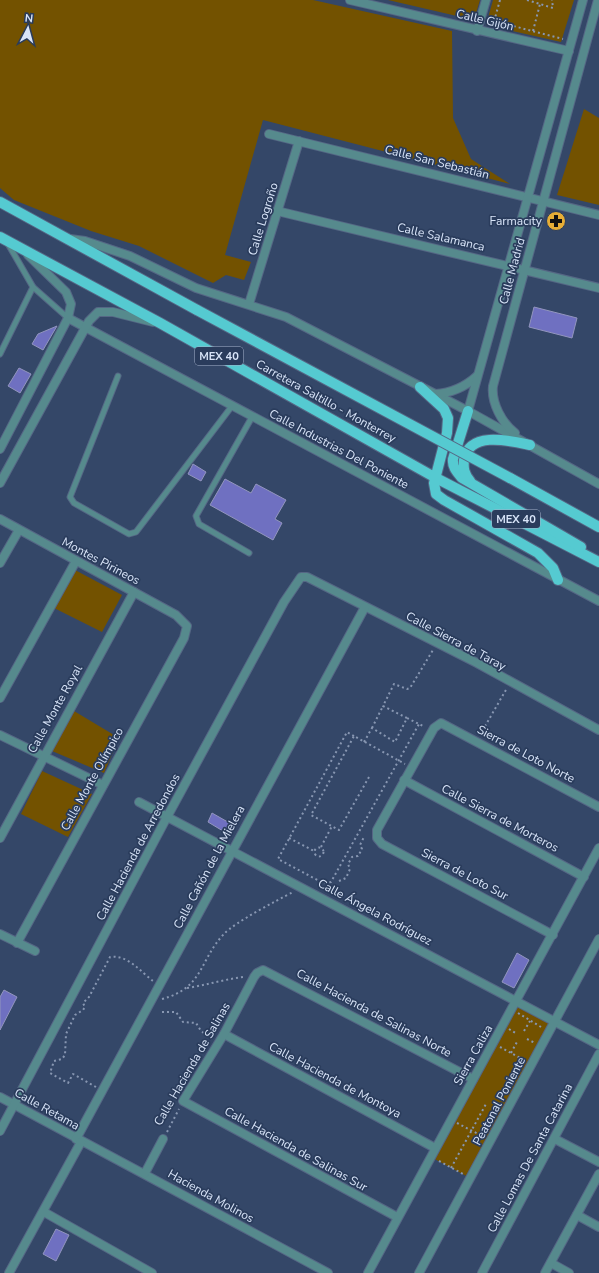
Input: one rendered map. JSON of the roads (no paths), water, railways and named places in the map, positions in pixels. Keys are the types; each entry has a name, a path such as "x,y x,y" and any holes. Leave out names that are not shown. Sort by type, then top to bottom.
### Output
{"main road":[{"name":"Carretera Saltillo - Monterrey","path":"0,202 599,527"},
{"name":"Carretera Saltillo - Monterrey","path":"3,238 160,323 436,478 598,562"},
{"path":"420,387 444,409 448,418 434,489 438,496 538,553 553,568 558,580"},
{"path":"468,411 453,462 458,474 572,541 591,553 598,562"},
{"path":"471,482 464,472 464,460 468,451 476,444 496,439 530,445"}],"street":[{"name":"Calle Gijón","path":"350,0 477,31 569,51"},
{"path":"477,31 486,0"},
{"name":"Calle Madrid","path":"468,411 583,0"},
{"name":"Calle Madrid","path":"530,445 511,430 505,422 494,404 492,391 598,0"},
{"name":"Calle San Sebastián","path":"269,134 599,215"},
{"name":"Calle Logroño","path":"249,304 299,141"},
{"name":"Calle Salamanca","path":"278,211 509,265 599,288"},
{"path":"68,238 85,241 130,256 196,288 286,317 468,411 599,484"},
{"path":"0,449 68,318 71,304 66,292 22,248"},
{"path":"0,483 85,328 98,312 121,313 160,323"},
{"name":"Calle Industrias Del Poniente","path":"68,318 599,601"},
{"path":"433,394 453,391 477,376"},
{"name":"Montes Pirineos","path":"0,519 176,615 187,626"},
{"path":"0,563 19,530"},
{"path":"0,698 76,561"},
{"name":"Calle Sierra de Taray","path":"301,577 307,577 510,682 599,730"},
{"name":"Calle Hacienda de Arredondos","path":"0,1131 167,817 284,602 301,577"},
{"name":"Calle Monte Royal","path":"0,838 42,757 134,592"},
{"name":"Calle Cañón de la Mielera","path":"9,1273 44,1212 151,1000 231,850 365,607"},
{"name":"Calle Monte Olímpico","path":"17,943 102,785 184,638 187,626"},
{"name":"Sierra de Loto Norte","path":"404,780 437,725 441,723 599,806"},
{"path":"0,735 42,757 102,785"},
{"name":"Sierra de Loto Sur","path":"404,780 379,827 377,838 382,844 553,935"},
{"name":"Calle Sierra de Morteros","path":"404,780 584,877"},
{"name":"Calle Ángela Rodríguez","path":"139,802 517,1000 599,1045"},
{"name":"Sierra Caliza","path":"368,1273 397,1217 553,935 599,848"},
{"path":"0,934 35,951"},
{"name":"Peatonal Poniente","path":"419,1273 599,939"},
{"name":"Calle Hacienda de Salinas","path":"183,1101 224,1034 254,977 263,970"},
{"name":"Calle Hacienda de Salinas Norte","path":"263,970 473,1079"},
{"name":"Calle Hacienda de Montoya","path":"224,1034 436,1148"},
{"name":"Calle Lomas De Santa Catarina","path":"482,1273 555,1139 599,1054"},
{"name":"Calle Retama","path":"0,1097 79,1140"},
{"name":"Calle Hacienda de Salinas Sur","path":"183,1101 397,1217"},
{"name":"Calle Hacienda de Salinas","path":"145,1173 163,1139"},
{"path":"555,1139 599,1162"},
{"name":"Hacienda Molinos","path":"79,1140 145,1173 328,1273"},
{"path":"545,1273 599,1174"},
{"path":"44,1212 152,1273"},
{"path":"577,1215 599,1227"},
{"path":"550,1263 569,1273"}],"lane":[{"path":"3,238 33,287 68,318"},
{"path":"0,354 33,287"},
{"path":"118,376 70,497 74,503 130,534 136,532 232,406"},
{"path":"249,553 200,524 196,516 252,417"}],"place":[{"name":"Farmacity","path":"556,221"}]}
